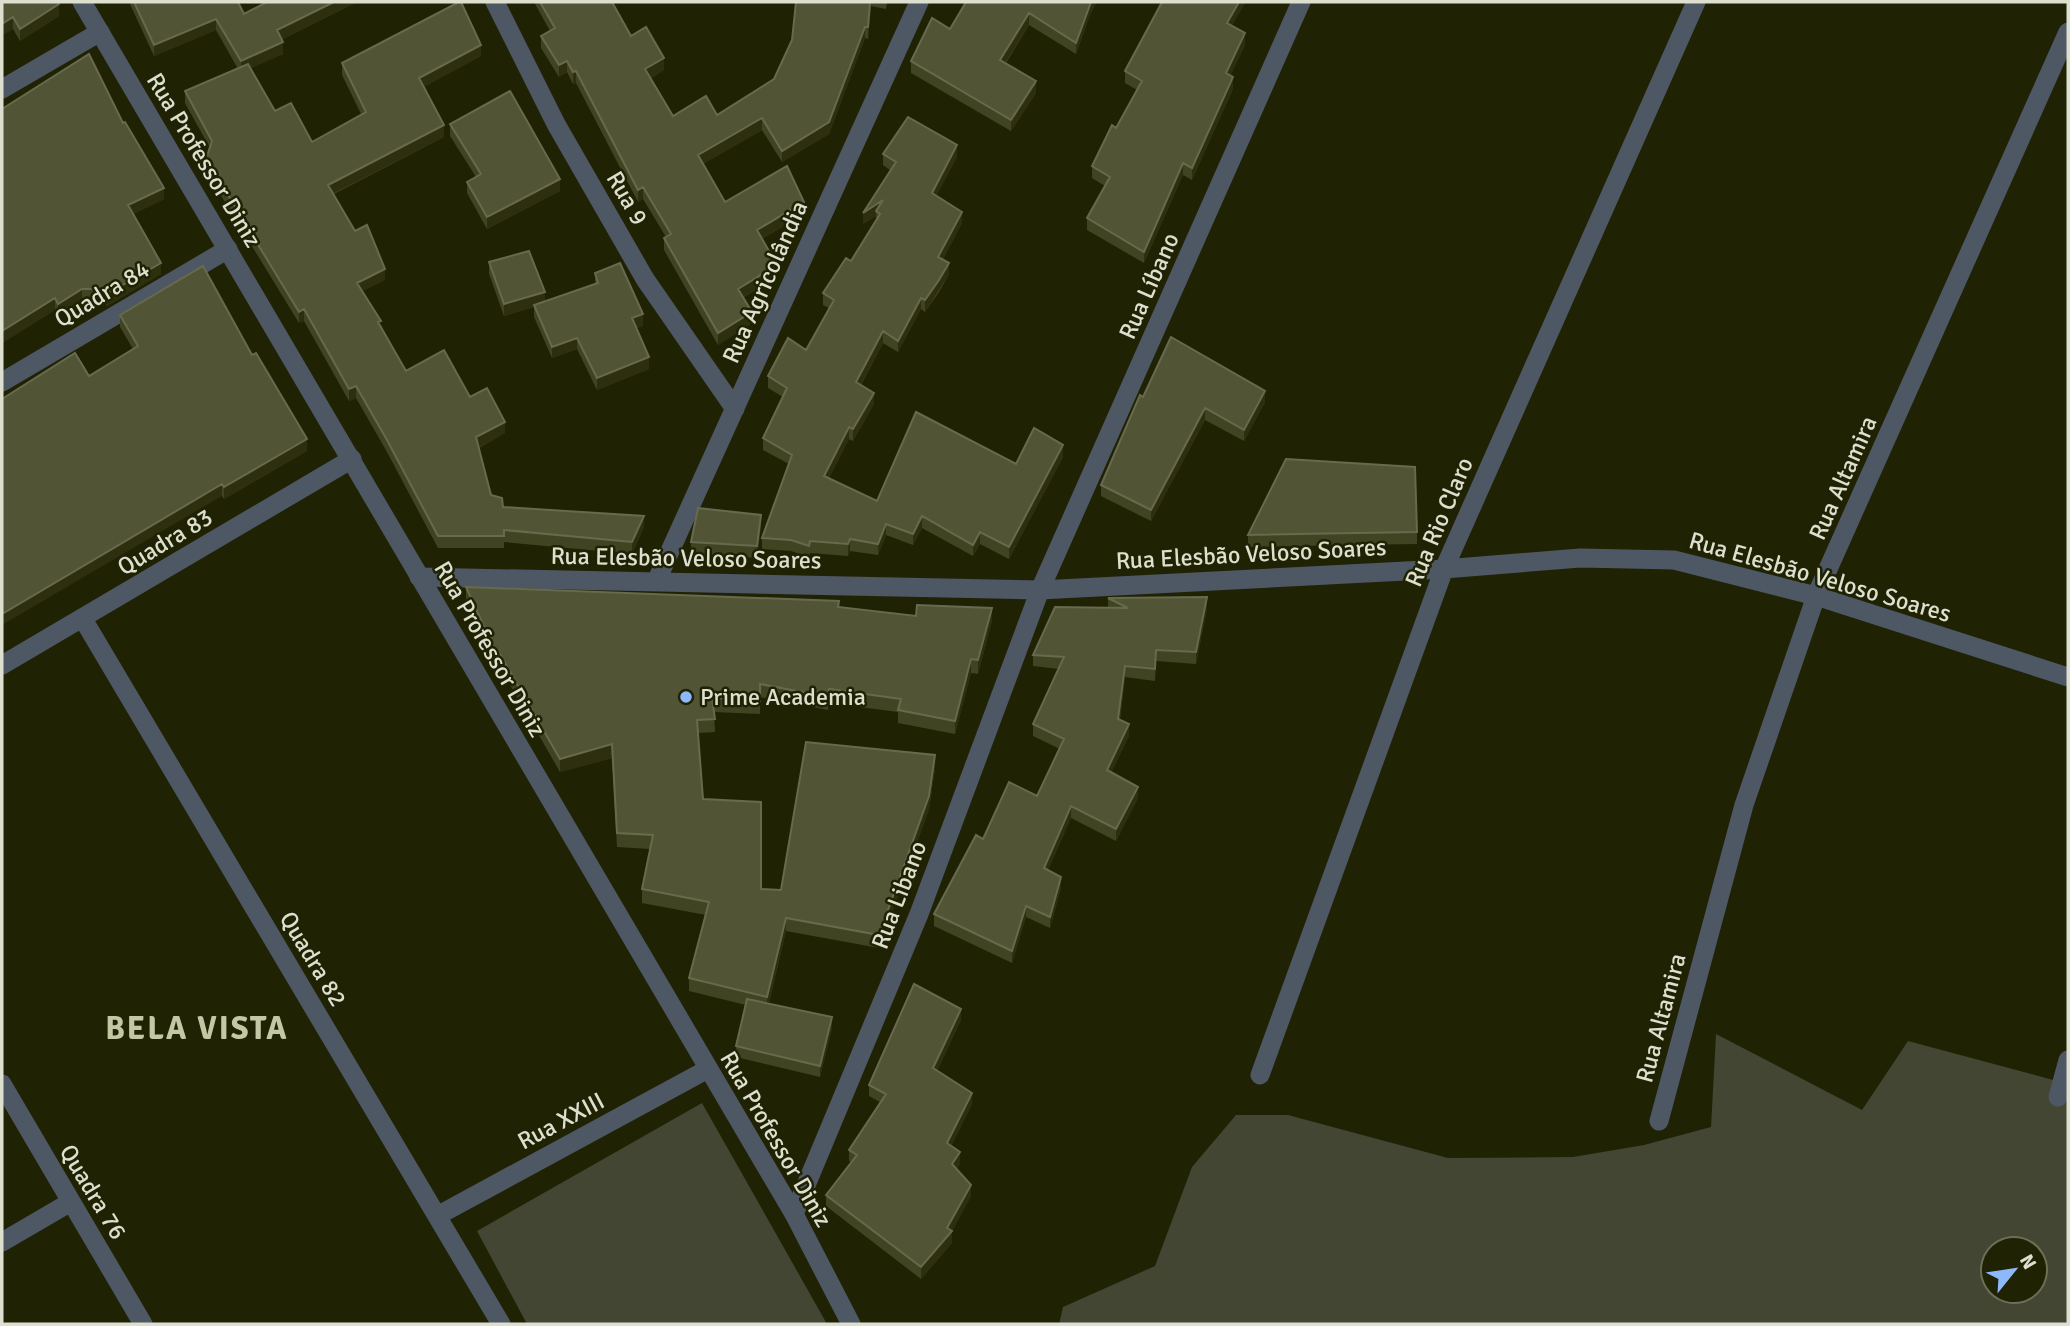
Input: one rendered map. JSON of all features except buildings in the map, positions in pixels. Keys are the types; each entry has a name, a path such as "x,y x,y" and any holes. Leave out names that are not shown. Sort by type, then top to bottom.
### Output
{"street":[{"name":"Rua Professor Diniz","path":"82,2 794,1214 851,1324"},
{"name":"Rua 9","path":"495,2 556,124 646,279 735,409"},
{"name":"Rua Agricolândia","path":"656,582 919,2"},
{"name":"Rua Líbano","path":"1041,590 1301,2"},
{"name":"Rua Rio Claro","path":"1260,1075 1444,569 1696,2"},
{"path":"2,89 100,32"},
{"name":"Rua Altamira","path":"1659,1121 1744,805 1816,596 2068,32"},
{"name":"Quadra 84","path":"2,383 228,248"},
{"name":"Quadra 83","path":"2,665 352,459"},
{"name":"Rua Elesbão Veloso Soares","path":"419,578 1041,590 1444,569 1580,558 1674,560 1816,596 2068,677"},
{"name":"Rua Libano","path":"794,1214 919,914 1041,590"},
{"name":"Quadra 82","path":"83,619 501,1324"},
{"path":"2058,1097 2068,1060"},
{"name":"Rua XXIII","path":"437,1216 708,1069"},
{"name":"Quadra 76","path":"2,1084 69,1203 144,1324"},
{"path":"2,1242 69,1203"}],"green space":[{"path":"1716,1034 1862,1110 1908,1041 2068,1084 2068,1324 1059,1324 1063,1307 1155,1266 1192,1167 1236,1115 1288,1115 1448,1158 1573,1157 1644,1145 1711,1127"},
{"path":"702,1103 827,1324 527,1324 477,1231"}],"place":[{"name":"Prime Academia","path":"686,697"}],"district":[{"name":"BELA VISTA","path":"197,1028"}]}
